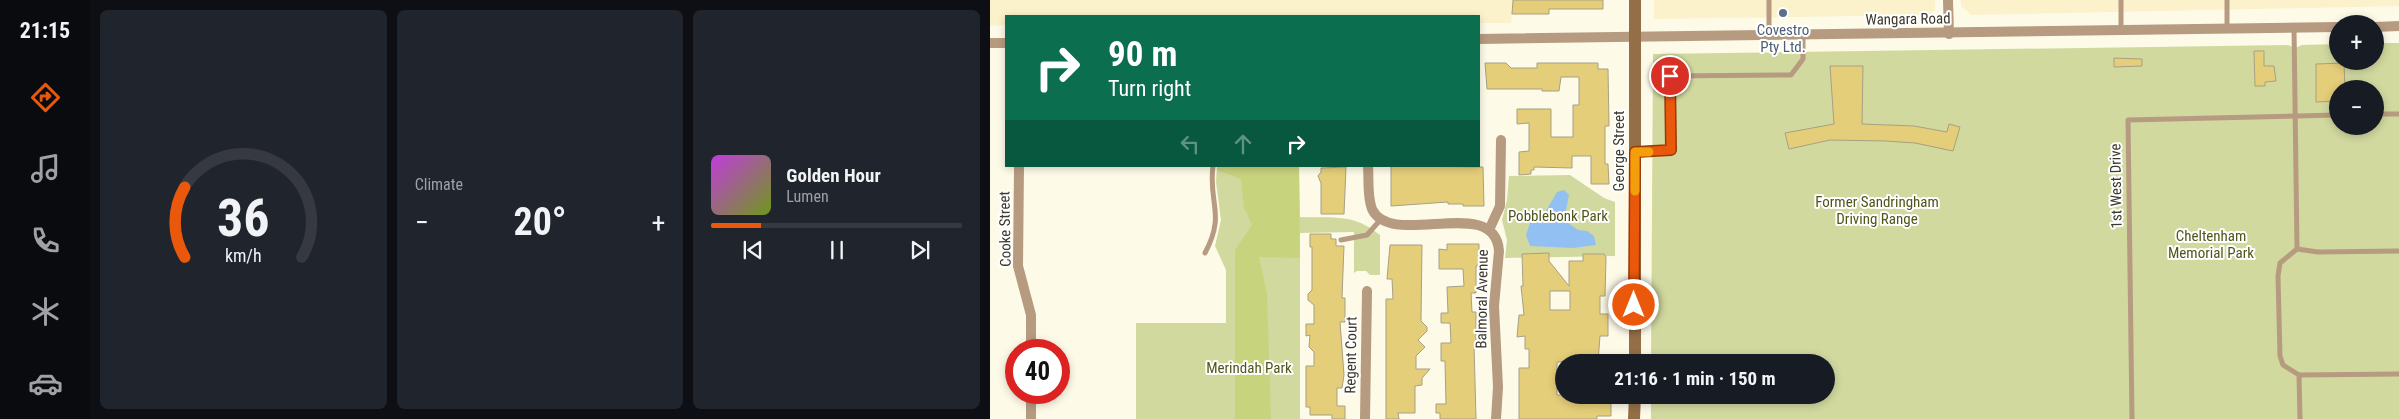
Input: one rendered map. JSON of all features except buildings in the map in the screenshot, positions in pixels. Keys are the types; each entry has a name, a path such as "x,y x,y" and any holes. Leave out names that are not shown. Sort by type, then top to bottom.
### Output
{"street":[{"name":"George Street","path":"1634,354 1636,0"},
{"path":"1948,0 1949,34"},
{"path":"2384,26 2399,26"},
{"name":"Wangara Road","path":"1480,39 1949,34 2329,27"},
{"path":"990,43 1005,42"},
{"path":"1489,230 1500,206 1502,140"},
{"name":"Cooke Street","path":"1019,167 1018,266 1031,315 1031,339"},
{"path":"1368,167 1372,209 1382,219"},
{"name":"Balmoral Avenue","path":"1382,219 1396,224 1474,224 1489,230 1498,241 1499,251 1494,306 1498,387 1496,419"},
{"name":"Regent Court","path":"1366,419 1367,291"},
{"path":"1031,404 1031,419"},
{"path":"1634,404 1634,419"}],"lane":[{"path":"1769,0 1769,36"},
{"path":"2121,0 2121,30"},
{"path":"2227,0 2227,29"},
{"path":"2294,28 2297,249"},
{"path":"1635,152 1671,150 1670,76 1791,75 1803,58 1803,36"},
{"path":"2384,114 2399,114"},
{"path":"2295,115 2329,115"},
{"name":"1st West Drive","path":"2132,419 2128,120 2295,115"},
{"path":"1205,253 1216,226 1213,167"},
{"path":"1341,240 1367,234 1382,219"},
{"path":"2399,251 2318,252 2297,249 2280,263 2278,285 2280,356 2283,365 2299,375 2399,374"},
{"path":"2299,375 2300,419"}],"shaded area":[{"path":"990,0 1513,0 1511,23 1480,23 1480,15 1005,15 1005,25 990,26"},
{"path":"1654,0 1935,0 1935,10 1930,15 1654,19"},
{"path":"1961,0 2399,0 2399,6 1971,15 1961,6"}],"green space":[{"path":"2384,43 2399,43 2399,419 1651,419 1651,404 1835,404 1835,354 1651,354 1653,54 2288,45 2295,48 2302,45 2329,44 2329,70 2384,70"},
{"name":"Merindah Park","path":"1217,167 1299,167 1300,217 1333,217 1352,220 1361,223 1380,235 1380,275 1370,275 1366,271 1354,273 1354,232 1300,233 1300,419 1136,419 1136,323 1226,323 1226,270 1215,246 1221,220 1216,182"},
{"path":"1217,167 1299,167 1300,258 1259,257 1267,294 1271,419 1235,419 1235,250 1252,225 1244,207 1241,179 1217,170"},
{"name":"Pobblebonk Park","path":"1570,175 1604,198 1615,202 1615,256 1505,258 1507,240 1502,220 1507,200 1509,176"}],"water":[{"path":"1564,190 1569,195 1564,220 1578,230 1587,231 1594,236 1596,245 1573,248 1530,246 1526,235 1532,217 1546,211 1557,192"}],"slow traffic":[{"path":"1635,191 1635,152 1649,152"}],"place":[{"name":"Covestro Pty Ltd.","path":"1783,13"}],"route":[{"path":"1634,305 1635,152 1671,150 1670,76"}],"park label":[{"name":"Former Sandringham Driving Range","path":"1877,210"},
{"name":"Cheltenham Memorial Park","path":"2211,244"}]}
